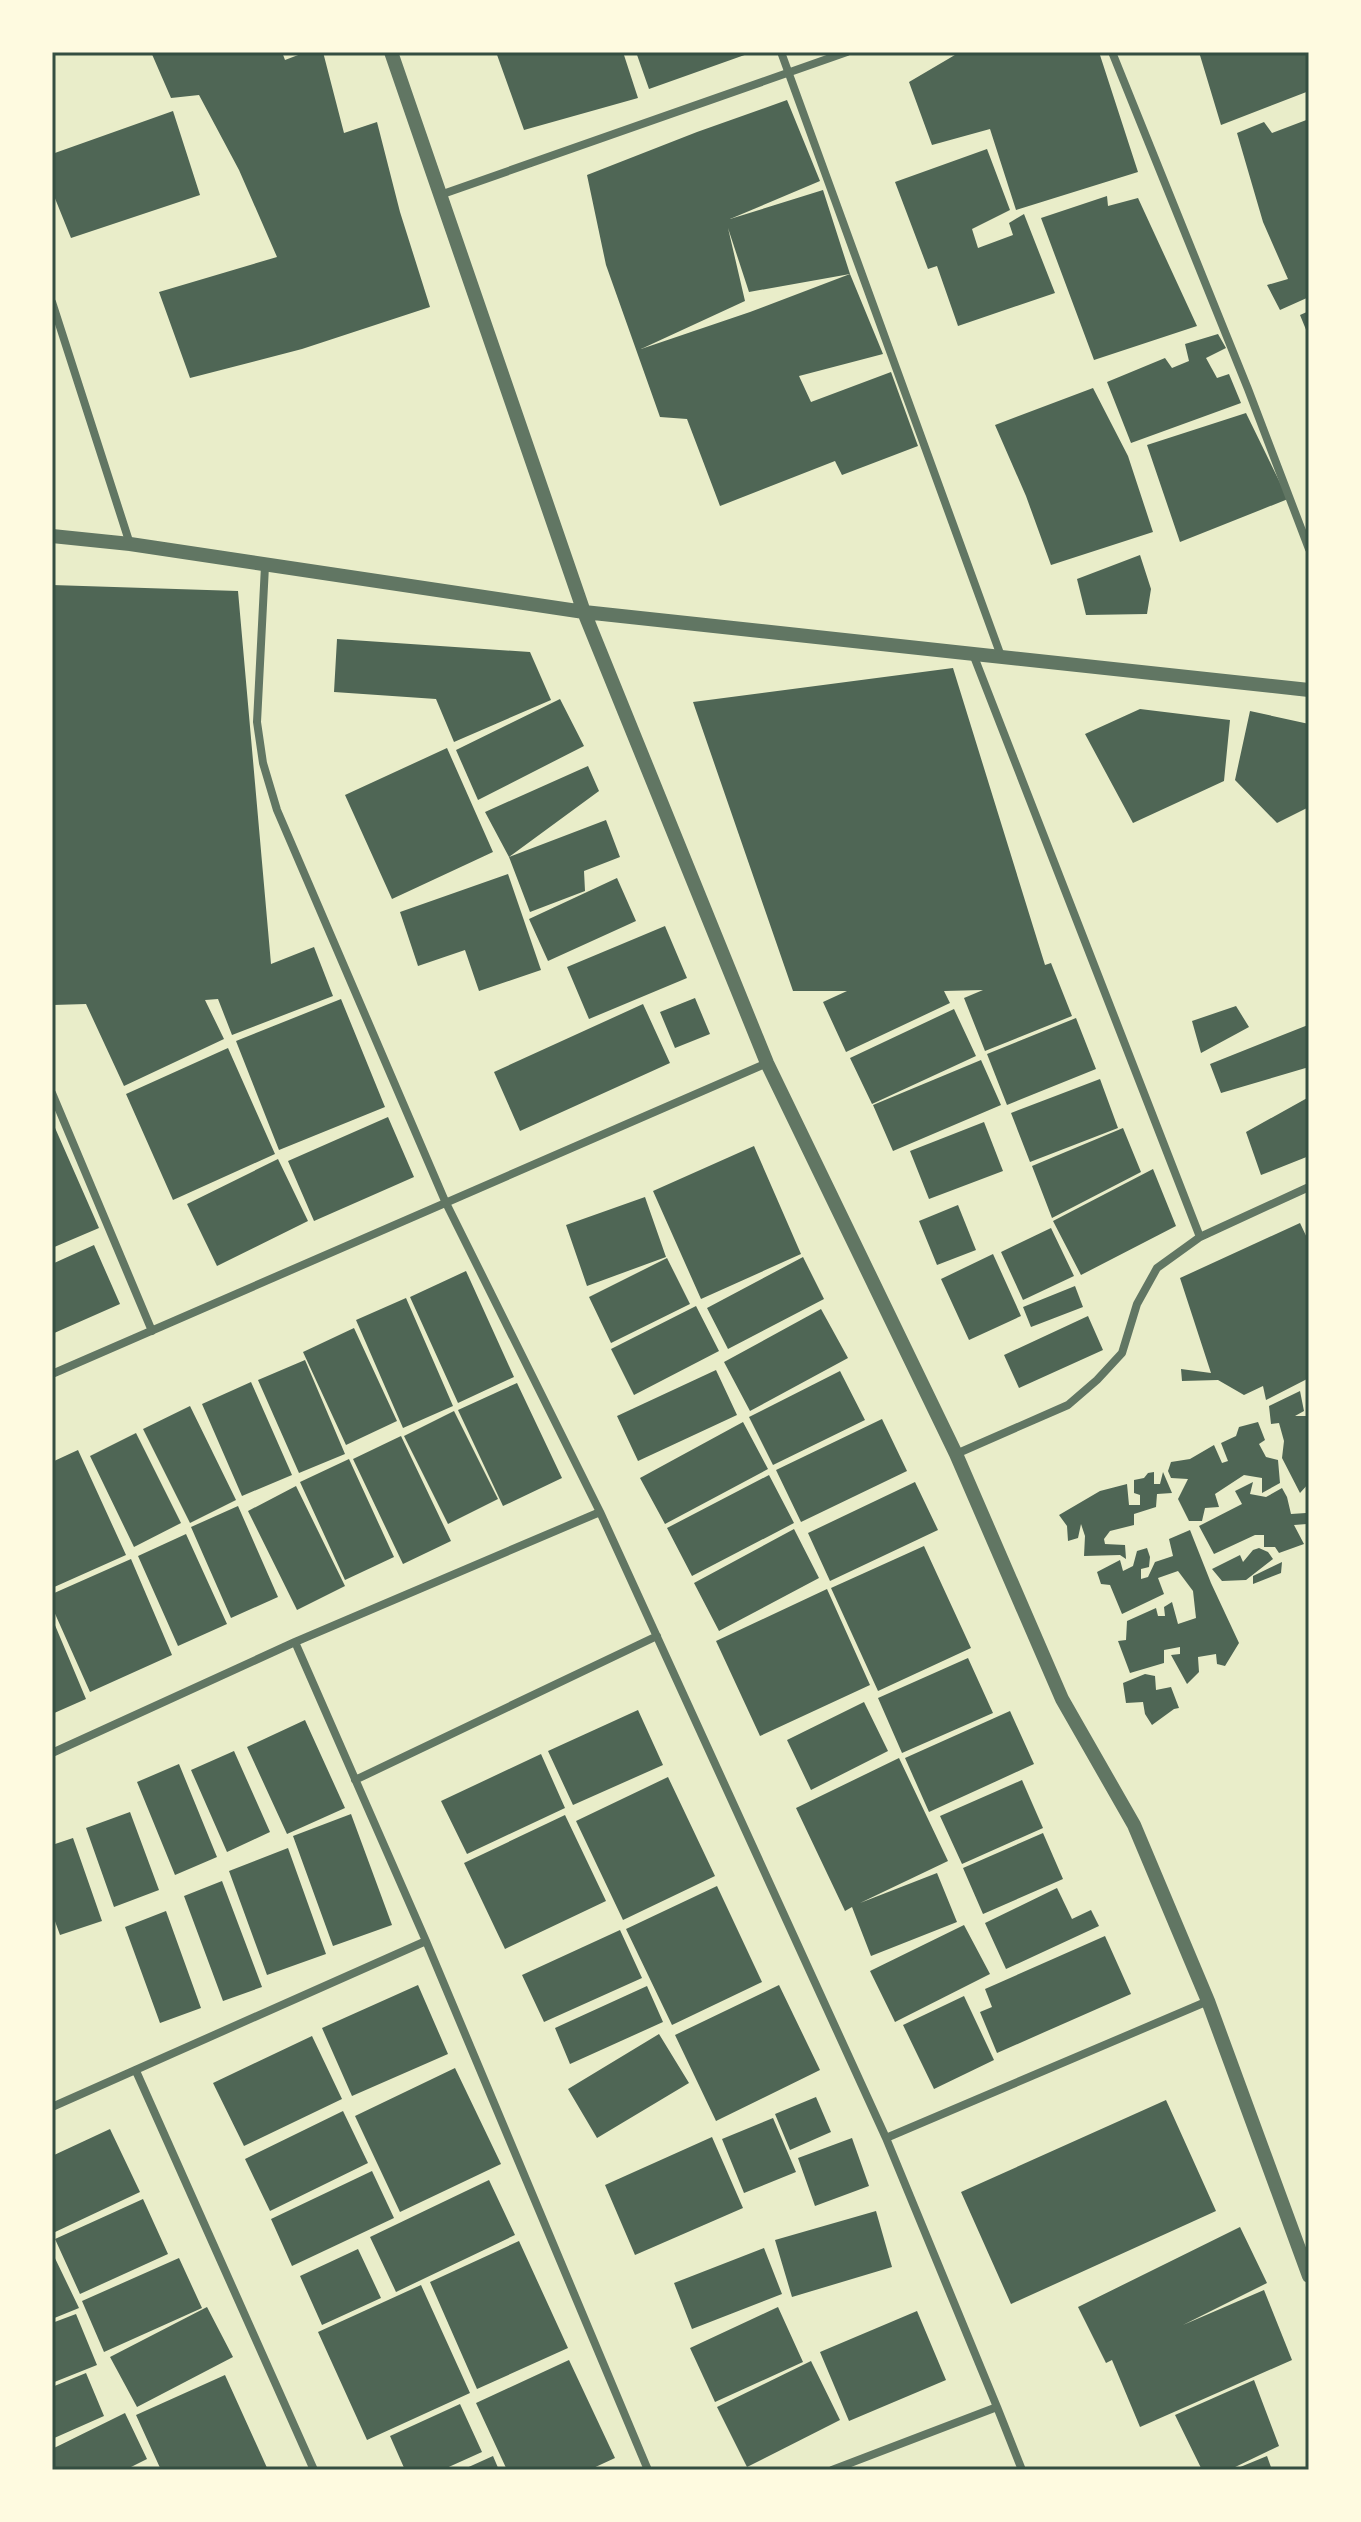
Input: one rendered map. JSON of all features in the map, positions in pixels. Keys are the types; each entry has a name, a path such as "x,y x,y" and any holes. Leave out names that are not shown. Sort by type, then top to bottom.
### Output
{"street":[{"path":"391,52 584,612 767,1063 956,1454 1062,1699 1134,1825 1208,2001 1309,2276"},
{"path":"781,52 1001,657"},
{"path":"439,195 847,52"},
{"path":"1112,52 1309,549"},
{"path":"52,302 130,544"},
{"path":"52,536 130,544 584,612 1309,690"},
{"path":"265,566 257,722 263,763 277,810 445,1201 600,1512 886,2138 1022,2470"},
{"path":"973,654 1200,1237"},
{"path":"52,1374 767,1063"},
{"path":"52,1093 152,1331"},
{"path":"956,1454 1068,1405 1122,1353 1137,1304 1157,1268 1200,1237 1309,1187"},
{"path":"52,1753 295,1642 600,1512"},
{"path":"355,1780 657,1636"},
{"path":"295,1642 426,1941 648,2470"},
{"path":"52,2107 426,1941"},
{"path":"886,2138 1208,2001"},
{"path":"136,2071 314,2470"},
{"path":"832,2470 997,2407"}],"building":[{"path":"151,52 282,52 285,60 306,52 323,52 344,133 377,122 400,212 430,307 302,349 190,378 159,292 277,257 239,170 199,95 171,98"},
{"path":"496,52 623,52 638,98 524,130"},
{"path":"636,52 753,52 649,89"},
{"path":"960,52 1099,52 1138,172 1016,210 990,129 932,145 909,82"},
{"path":"1199,52 1309,52 1309,91 1221,125"},
{"path":"787,100 820,181 730,219 823,190 850,274 883,354 799,376 811,402 891,372 918,446 842,475 835,461 720,506 687,419 660,417 606,265 587,175","holes":["728,228 749,292 850,274 750,312 641,349 745,301"]},
{"path":"173,111 200,195 71,238 52,191 52,154"},
{"path":"1309,119 1309,297 1280,310 1267,285 1288,279 1263,222 1237,133 1264,122 1272,133"},
{"path":"987,149 1010,210 972,229 978,248 1013,235 1009,223 1024,214 1055,293 958,326 937,266 928,269 895,182"},
{"path":"1107,196 1108,206 1138,198 1197,326 1094,360 1041,218"},
{"path":"1309,311 1309,337 1300,315"},
{"path":"1218,334 1226,348 1206,358 1217,378 1229,374 1241,403 1131,443 1107,382 1165,358 1172,368 1189,361 1185,344"},
{"path":"1093,388 1128,456 1153,532 1051,565 1026,496 995,425"},
{"path":"1246,413 1288,499 1180,542 1147,445"},
{"path":"1140,555 1151,589 1147,614 1086,615 1077,579"},
{"path":"52,585 238,591 271,964 314,947 333,996 232,1035 218,999 205,1000 224,1039 124,1086 86,1004 53,1005 52,1000"},
{"path":"337,639 530,652 551,700 454,742 436,699 334,692"},
{"path":"953,668 1045,965 1051,963 1072,1016 985,1051 964,998 983,990 944,991 950,1003 846,1052 823,1002 847,991 793,991 693,702"},
{"path":"560,699 584,746 478,800 456,750"},
{"path":"1140,709 1230,720 1224,781 1133,823 1085,734"},
{"path":"1250,711 1309,724 1309,807 1277,823 1235,780"},
{"path":"447,748 493,852 392,899 345,795"},
{"path":"588,766 599,791 509,857 485,812"},
{"path":"606,820 620,857 584,871 585,891 530,912 509,857"},
{"path":"508,874 541,970 479,991 465,950 418,966 400,912"},
{"path":"617,878 636,921 548,961 529,919"},
{"path":"665,926 687,978 589,1019 567,967"},
{"path":"695,998 710,1034 675,1048 660,1012"},
{"path":"341,999 385,1107 279,1150 236,1041"},
{"path":"643,1004 670,1063 520,1131 494,1072"},
{"path":"1236,1006 1249,1027 1201,1053 1192,1021"},
{"path":"954,1009 976,1056 872,1104 850,1058"},
{"path":"1076,1018 1096,1069 1007,1105 987,1054"},
{"path":"1308,1025 1309,1067 1221,1093 1210,1064"},
{"path":"228,1048 275,1154 173,1200 126,1094"},
{"path":"981,1060 1001,1105 893,1151 873,1105"},
{"path":"1100,1079 1118,1128 1030,1162 1011,1113"},
{"path":"1309,1097 1309,1156 1261,1175 1246,1132"},
{"path":"388,1117 414,1177 314,1221 288,1161"},
{"path":"52,1121 99,1228 52,1248"},
{"path":"984,1122 1003,1171 929,1199 910,1151"},
{"path":"1123,1128 1141,1172 1052,1218 1032,1166"},
{"path":"754,1146 801,1254 701,1299 653,1191"},
{"path":"278,1159 308,1221 217,1266 187,1204"},
{"path":"1153,1169 1176,1226 1081,1275 1053,1221"},
{"path":"645,1197 666,1257 587,1286 566,1225"},
{"path":"958,1205 976,1250 937,1265 919,1221"},
{"path":"1300,1223 1309,1242 1309,1378 1266,1400 1263,1386 1244,1395 1218,1380 1182,1381 1181,1369 1211,1373 1180,1278"},
{"path":"1051,1228 1074,1276 1023,1300 1001,1252"},
{"path":"94,1245 120,1304 52,1334 52,1264"},
{"path":"993,1254 1021,1316 969,1340 941,1279"},
{"path":"803,1257 824,1299 728,1349 707,1308"},
{"path":"667,1258 690,1304 611,1343 589,1297"},
{"path":"466,1271 514,1377 458,1403 410,1297"},
{"path":"1075,1286 1083,1307 1031,1327 1023,1307"},
{"path":"406,1298 453,1406 403,1428 356,1320"},
{"path":"696,1306 719,1351 634,1395 611,1349"},
{"path":"821,1309 848,1358 750,1411 724,1362"},
{"path":"1088,1316 1103,1350 1019,1388 1004,1355"},
{"path":"354,1328 397,1421 346,1445 303,1352"},
{"path":"305,1360 345,1454 299,1473 258,1380"},
{"path":"716,1370 737,1415 638,1461 617,1416"},
{"path":"840,1371 865,1420 773,1465 749,1417"},
{"path":"251,1382 292,1475 242,1496 202,1404"},
{"path":"517,1383 562,1478 503,1506 458,1410"},
{"path":"1300,1391 1304,1411 1295,1416 1309,1416 1309,1483 1300,1493 1282,1458 1284,1441 1279,1423 1271,1424 1269,1406"},
{"path":"190,1406 236,1500 190,1523 143,1429"},
{"path":"454,1411 498,1499 448,1524 404,1436"},
{"path":"882,1419 907,1471 801,1522 776,1470"},
{"path":"743,1422 768,1469 665,1524 640,1478"},
{"path":"1258,1422 1265,1440 1259,1444 1266,1457 1278,1460 1280,1483 1262,1493 1262,1478 1244,1475 1215,1494 1219,1507 1205,1508 1202,1521 1189,1521 1178,1499 1188,1479 1171,1478 1168,1471 1171,1462 1190,1459 1214,1445 1222,1463 1228,1461 1221,1443 1236,1436 1239,1427"},
{"path":"136,1433 181,1523 134,1547 90,1456"},
{"path":"401,1436 451,1541 403,1564 353,1459"},
{"path":"78,1450 126,1555 52,1588 52,1462"},
{"path":"349,1459 394,1557 345,1580 300,1482"},
{"path":"1154,1472 1154,1484 1160,1484 1163,1472 1172,1493 1157,1494 1156,1507 1134,1514 1134,1525 1110,1531 1104,1539 1105,1544 1125,1545 1126,1559 1120,1555 1084,1556 1085,1536 1081,1524 1078,1538 1068,1541 1067,1526 1059,1515 1100,1491 1127,1484 1129,1505 1140,1505 1140,1495 1134,1493 1134,1480"},
{"path":"769,1475 794,1523 692,1576 667,1528"},
{"path":"915,1482 938,1530 830,1581 808,1533"},
{"path":"1253,1482 1250,1494 1266,1497 1282,1488 1291,1514 1306,1513 1307,1524 1294,1525 1304,1544 1279,1553 1275,1547 1264,1547 1264,1535 1255,1535 1214,1554 1199,1526 1242,1504 1235,1491"},
{"path":"296,1486 345,1586 297,1610 248,1511"},
{"path":"238,1506 278,1597 231,1618 191,1527"},
{"path":"794,1529 819,1578 719,1631 694,1583"},
{"path":"1190,1530 1239,1643 1225,1666 1217,1664 1216,1654 1198,1657 1199,1672 1187,1684 1171,1655 1180,1654 1180,1647 1164,1650 1164,1663 1130,1673 1118,1641 1126,1640 1127,1621 1156,1608 1158,1616 1165,1616 1164,1607 1172,1602 1178,1624 1196,1618 1193,1591 1178,1571 1158,1578 1164,1594 1122,1614 1110,1585 1101,1584 1097,1572 1120,1560 1123,1571 1133,1566 1137,1551 1147,1548 1149,1567 1141,1569 1141,1579 1148,1577 1155,1562 1173,1556 1169,1539"},
{"path":"186,1534 227,1624 178,1646 138,1556"},
{"path":"924,1546 971,1648 878,1691 831,1588"},
{"path":"1259,1548 1268,1552 1273,1559 1246,1580 1222,1581 1212,1569 1240,1555 1243,1562 1253,1550"},
{"path":"131,1559 172,1655 90,1692 52,1607 52,1594"},
{"path":"1282,1562 1281,1573 1253,1584 1253,1576"},
{"path":"827,1589 870,1685 760,1736 716,1641"},
{"path":"52,1618 86,1699 52,1714"},
{"path":"968,1658 993,1713 902,1753 878,1698"},
{"path":"1145,1674 1155,1676 1156,1690 1171,1687 1179,1708 1152,1725 1145,1714 1143,1702 1126,1703 1123,1683"},
{"path":"864,1702 888,1751 811,1790 787,1740"},
{"path":"638,1710 663,1765 573,1805 548,1751"},
{"path":"1010,1711 1034,1764 929,1812 905,1758"},
{"path":"305,1720 345,1808 287,1834 247,1747"},
{"path":"234,1751 270,1832 227,1852 191,1770"},
{"path":"541,1754 565,1808 467,1854 441,1801"},
{"path":"899,1758 948,1861 860,1903 937,1873 957,1922 871,1956 852,1907 845,1911 796,1808"},
{"path":"179,1764 217,1857 175,1875 137,1782"},
{"path":"668,1777 715,1876 623,1920 576,1821"},
{"path":"1022,1780 1043,1828 962,1864 940,1816"},
{"path":"130,1812 159,1890 114,1907 86,1828"},
{"path":"351,1814 392,1925 333,1946 293,1836"},
{"path":"565,1815 606,1901 505,1949 464,1863"},
{"path":"1043,1833 1063,1879 983,1914 963,1868"},
{"path":"73,1838 102,1921 60,1935 52,1913 52,1845"},
{"path":"288,1848 326,1954 267,1975 229,1871"},
{"path":"222,1881 262,1987 223,2001 184,1896"},
{"path":"717,1886 762,1982 672,2025 626,1929"},
{"path":"1057,1888 1072,1919 1091,1910 1099,1926 1006,1969 985,1923"},
{"path":"166,1911 201,2008 160,2023 125,1927"},
{"path":"964,1925 990,1974 895,2022 870,1971"},
{"path":"620,1930 642,1978 544,2022 522,1975"},
{"path":"1105,1936 1131,1994 997,2053 980,2012 992,2007 985,1989"},
{"path":"418,1985 448,2054 352,2096 322,2028"},
{"path":"779,1985 820,2070 716,2121 675,2035"},
{"path":"647,1986 663,2022 570,2064 555,2028"},
{"path":"964,1996 994,2060 934,2089 903,2025"},
{"path":"659,2034 689,2083 597,2138 568,2089"},
{"path":"312,2036 342,2099 244,2146 213,2083"},
{"path":"455,2068 501,2164 400,2212 355,2116"},
{"path":"816,2097 831,2132 790,2150 775,2114"},
{"path":"1166,2100 1216,2211 1011,2304 961,2192"},
{"path":"343,2111 368,2163 270,2211 245,2159"},
{"path":"773,2118 796,2172 744,2193 722,2139"},
{"path":"110,2129 140,2192 53,2233 52,2156"},
{"path":"712,2137 743,2208 635,2255 605,2185"},
{"path":"852,2138 869,2186 815,2206 798,2158"},
{"path":"372,2171 394,2218 292,2266 271,2219"},
{"path":"489,2180 515,2235 396,2292 370,2237"},
{"path":"143,2199 168,2254 80,2294 55,2239"},
{"path":"876,2211 892,2267 792,2297 775,2240"},
{"path":"1240,2227 1267,2283 1183,2325 1264,2290 1292,2360 1140,2427 1112,2360 1106,2363 1078,2307"},
{"path":"519,2241 568,2348 477,2389 430,2282"},
{"path":"764,2248 782,2294 692,2329 674,2283"},
{"path":"358,2249 381,2298 322,2325 300,2276"},
{"path":"52,2252 79,2308 52,2319"},
{"path":"179,2258 202,2308 104,2352 82,2301"},
{"path":"421,2285 470,2393 367,2440 318,2332"},
{"path":"207,2307 233,2357 137,2407 110,2357"},
{"path":"778,2307 803,2362 715,2402 690,2348"},
{"path":"917,2311 946,2380 849,2421 820,2352"},
{"path":"76,2314 97,2365 52,2383 52,2323"},
{"path":"569,2360 615,2458 589,2470 507,2470 476,2403"},
{"path":"811,2361 840,2420 747,2467 717,2407"},
{"path":"86,2373 104,2416 52,2439 52,2387"},
{"path":"225,2375 268,2470 161,2470 136,2415"},
{"path":"1254,2380 1279,2446 1229,2470 1202,2470 1175,2415"},
{"path":"460,2404 482,2452 442,2470 405,2470 390,2436"},
{"path":"125,2413 147,2459 125,2470 52,2470 52,2449"},
{"path":"493,2456 499,2470 462,2470"},
{"path":"1267,2456 1272,2470 1233,2470"}]}
